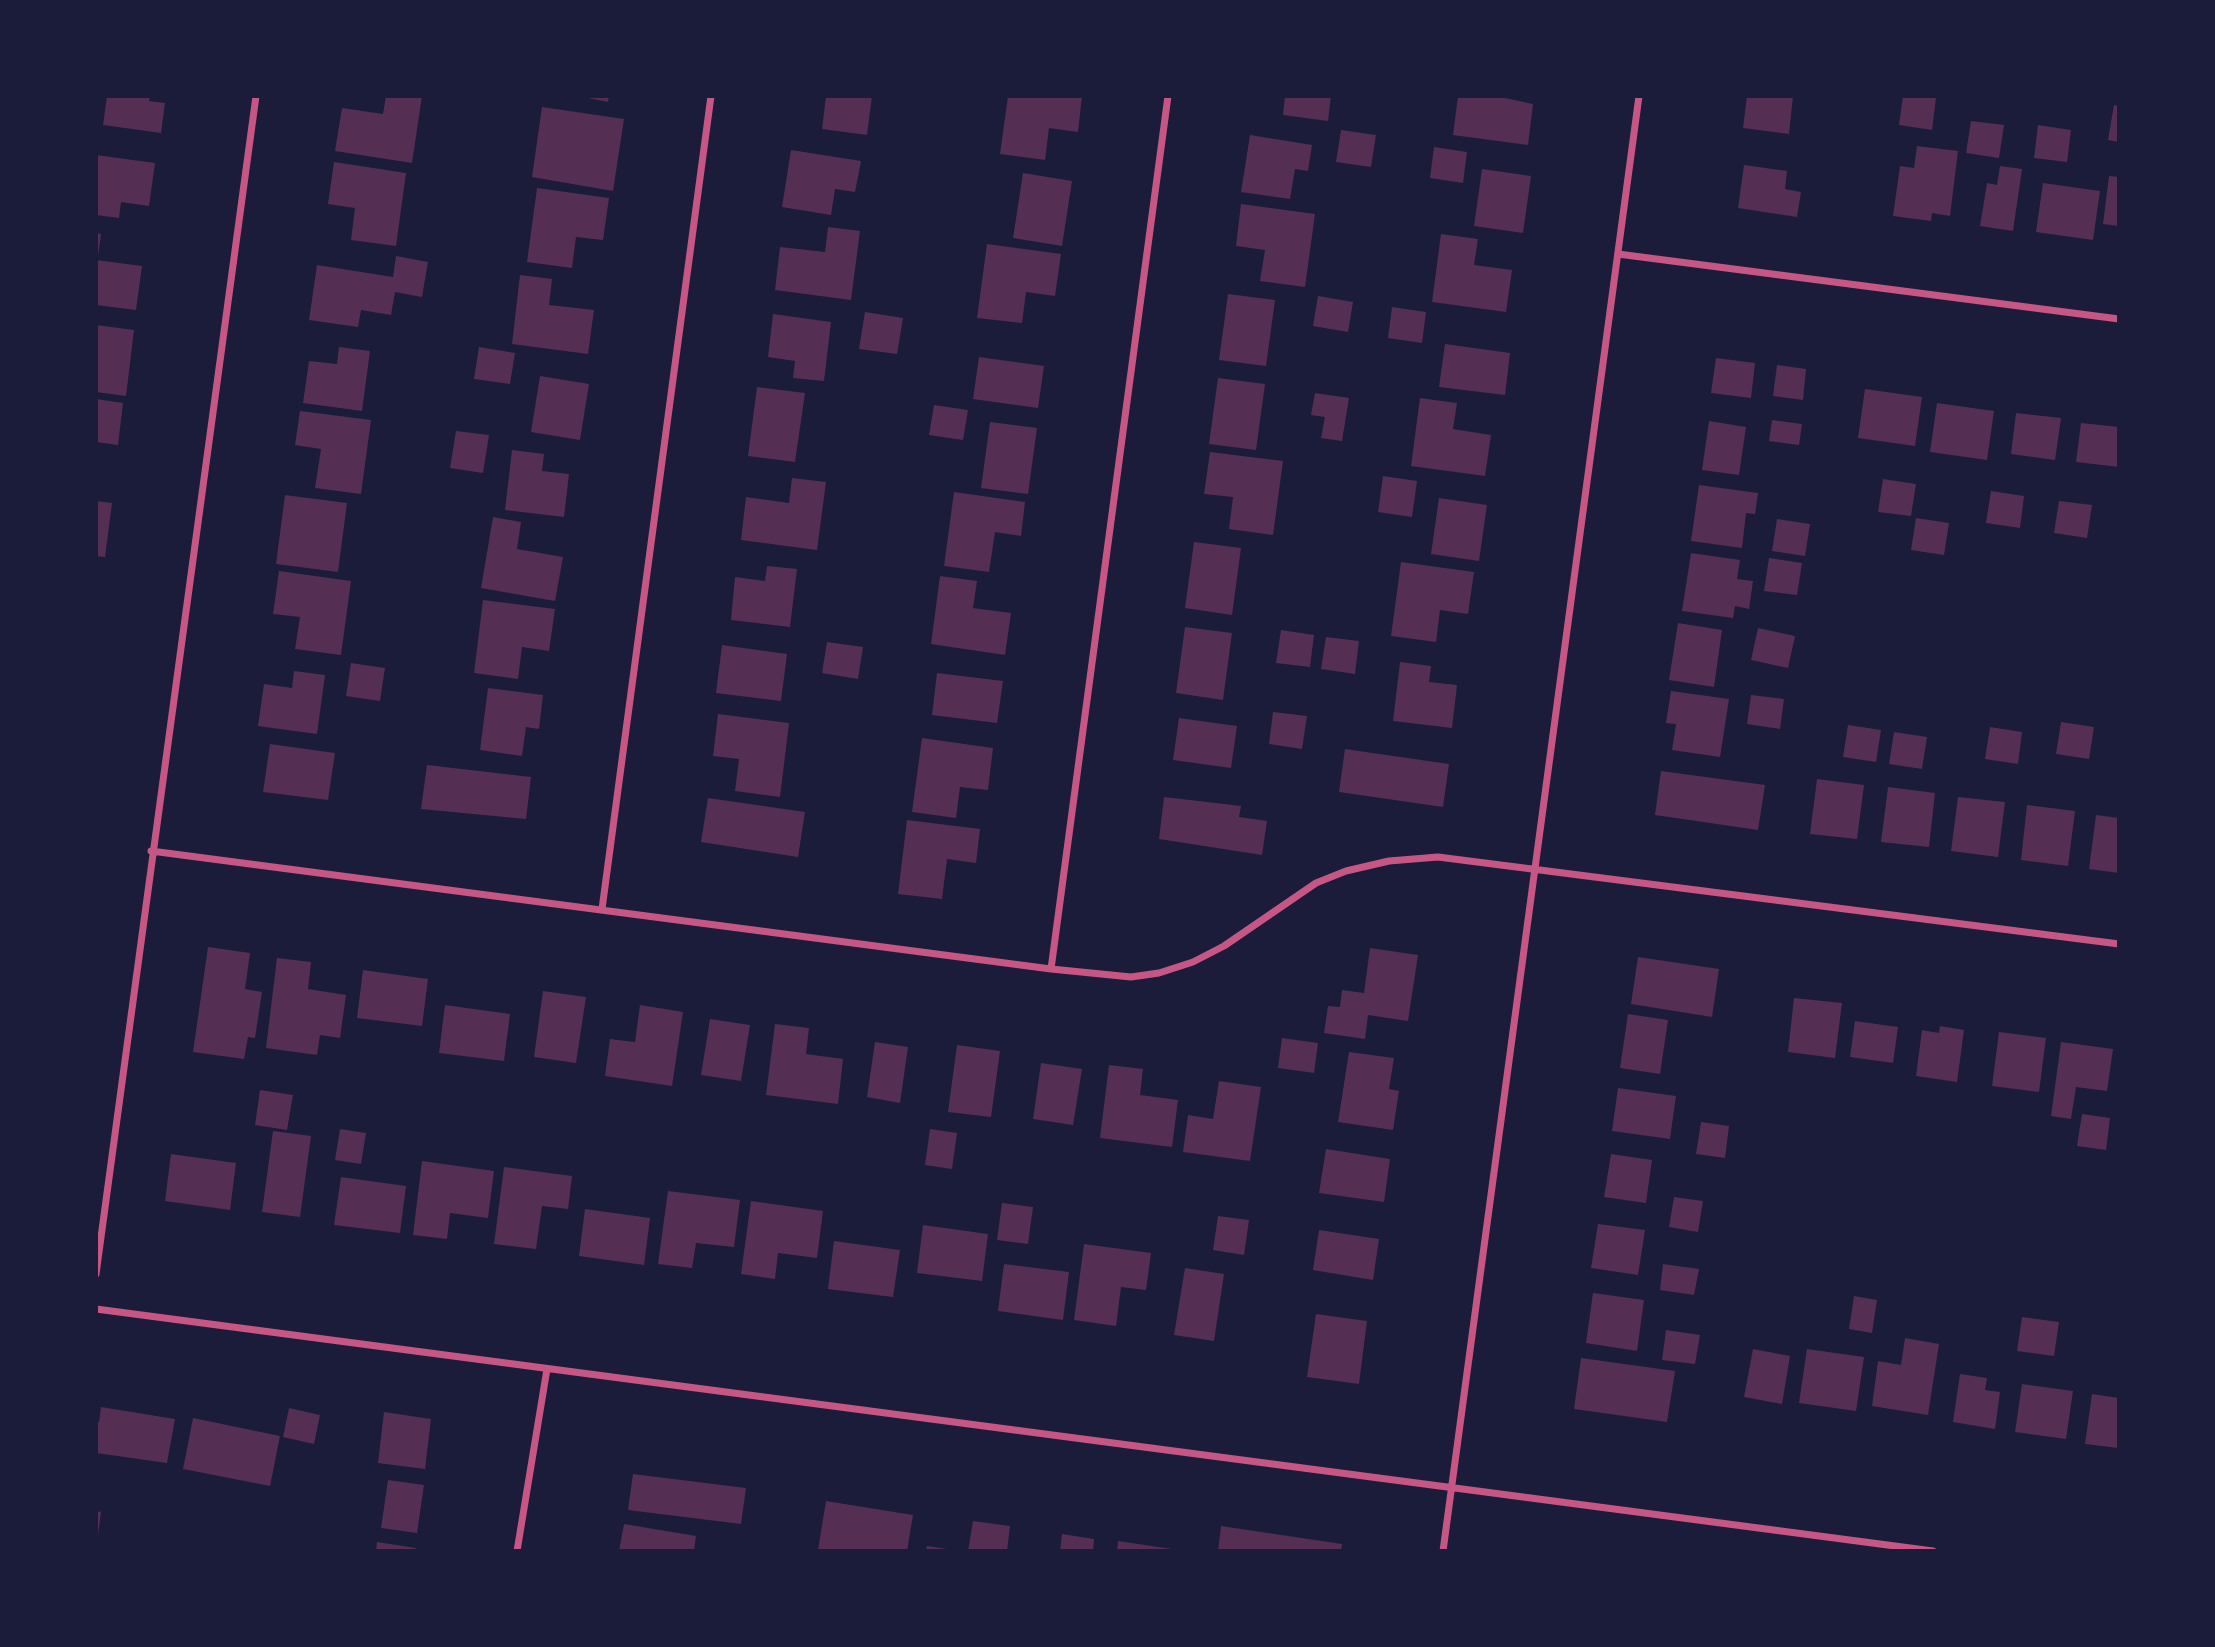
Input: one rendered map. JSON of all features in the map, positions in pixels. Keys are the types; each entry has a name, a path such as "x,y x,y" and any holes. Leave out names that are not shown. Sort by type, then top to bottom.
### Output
{"street":[{"path":"96,1274 151,851 256,96"},
{"path":"602,909 711,96"},
{"path":"1051,969 1168,96"},
{"path":"1443,1551 1639,96"},
{"path":"1618,254 2119,319"},
{"path":"151,851 1051,969 1131,977 1159,973 1193,962 1224,946 1316,883 1346,871 1389,860 1438,857 2119,944"},
{"path":"96,1309 1933,1551"},
{"path":"517,1551 547,1369"}],"building":[{"path":"107,96 150,96 149,101 165,103 161,133 103,125"},
{"path":"386,96 422,96 412,163 335,151 342,108 383,114"},
{"path":"578,96 609,96 608,102"},
{"path":"826,96 872,96 867,135 822,129"},
{"path":"1008,96 1082,96 1078,132 1049,128 1045,160 1000,154"},
{"path":"1285,96 1331,96 1328,121 1283,115"},
{"path":"1458,96 1496,96 1533,104 1528,145 1453,135"},
{"path":"1747,96 1793,96 1789,134 1743,128"},
{"path":"1903,96 1936,98 1932,130 1899,125"},
{"path":"2114,105 2119,106 2119,142 2108,140"},
{"path":"542,107 624,119 613,191 532,177"},
{"path":"1971,121 2004,125 1999,158 1966,153"},
{"path":"2038,125 2071,130 2067,162 2034,158"},
{"path":"1341,130 1376,135 1371,167 1336,162"},
{"path":"1250,135 1312,145 1308,171 1295,169 1290,199 1241,192"},
{"path":"1917,146 1958,151 1950,216 1932,213 1931,221 1893,216 1900,166 1914,168"},
{"path":"1434,147 1467,152 1463,183 1430,178"},
{"path":"791,150 861,161 855,192 835,189 831,215 782,207"},
{"path":"96,155 155,163 149,206 121,202 119,218 96,215"},
{"path":"334,162 406,173 396,246 351,240 355,208 328,204"},
{"path":"1744,165 1787,171 1785,189 1801,192 1797,217 1738,208"},
{"path":"2000,166 2022,169 2013,231 1980,226 1987,183 1997,185"},
{"path":"1482,169 1531,176 1523,233 1474,226"},
{"path":"1023,173 1072,181 1062,246 1013,238"},
{"path":"2109,176 2119,177 2119,226 2103,224"},
{"path":"2043,183 2100,191 2093,240 2036,232"},
{"path":"537,188 609,198 603,240 576,237 572,268 527,262"},
{"path":"1241,204 1315,214 1305,287 1260,281 1265,250 1236,246"},
{"path":"828,227 860,231 851,300 775,290 780,247 825,252"},
{"path":"96,233 101,234 98,256 96,256"},
{"path":"1441,234 1478,239 1474,265 1512,270 1506,312 1432,302"},
{"path":"987,244 1061,254 1055,296 1026,292 1022,323 977,318"},
{"path":"396,256 428,262 422,297 395,292 391,315 361,310 358,327 309,320 317,265 393,277"},
{"path":"96,260 142,266 136,310 96,305"},
{"path":"520,275 552,279 549,305 594,310 588,354 512,344"},
{"path":"1228,294 1275,300 1266,366 1219,360"},
{"path":"1318,296 1353,302 1348,332 1313,326"},
{"path":"1392,307 1426,312 1422,343 1388,338"},
{"path":"865,312 903,318 897,354 859,349"},
{"path":"773,314 831,322 824,381 793,378 795,361 768,357"},
{"path":"96,325 134,330 126,396 96,392"},
{"path":"1445,344 1510,353 1505,395 1439,387"},
{"path":"339,347 370,351 362,411 303,403 309,361 337,364"},
{"path":"479,347 515,353 510,384 474,379"},
{"path":"979,357 1044,366 1038,408 973,399"},
{"path":"1716,358 1755,363 1751,398 1711,393"},
{"path":"1777,365 1806,369 1803,400 1773,396"},
{"path":"540,376 589,384 580,440 531,432"},
{"path":"1218,378 1265,384 1256,450 1209,444"},
{"path":"757,387 805,393 795,462 748,456"},
{"path":"1865,389 1922,397 1915,446 1858,438"},
{"path":"1315,393 1349,398 1342,441 1321,438 1325,417 1311,415"},
{"path":"1420,398 1457,403 1453,429 1491,435 1485,476 1411,466"},
{"path":"96,399 123,403 118,445 96,442"},
{"path":"1937,403 1994,411 1987,460 1930,452"},
{"path":"934,405 968,410 963,440 929,435"},
{"path":"300,411 371,420 361,494 315,488 321,449 295,445"},
{"path":"2016,413 2061,418 2055,460 2011,454"},
{"path":"1772,420 1802,424 1799,445 1769,441"},
{"path":"1709,421 1746,427 1739,475 1702,470"},
{"path":"990,422 1037,428 1028,494 981,488"},
{"path":"2081,423 2119,427 2119,467 2076,462"},
{"path":"456,431 489,435 483,473 450,468"},
{"path":"512,450 544,454 542,471 569,474 564,517 505,510"},
{"path":"1210,452 1283,461 1273,535 1229,529 1233,497 1204,494"},
{"path":"1383,476 1417,481 1412,517 1378,512"},
{"path":"792,478 826,482 817,550 741,540 746,497 789,503"},
{"path":"1883,479 1916,484 1911,516 1878,512"},
{"path":"1699,485 1758,493 1755,514 1746,513 1742,548 1691,541"},
{"path":"1991,491 2024,496 2020,528 1986,523"},
{"path":"954,492 1025,502 1021,536 995,532 989,572 944,566"},
{"path":"285,495 347,503 338,572 276,564"},
{"path":"1439,498 1487,505 1479,561 1431,554"},
{"path":"96,501 112,503 105,557 96,556"},
{"path":"2059,501 2092,505 2087,538 2054,533"},
{"path":"493,517 521,522 517,549 563,557 555,601 481,588"},
{"path":"1916,518 1949,523 1944,555 1911,550"},
{"path":"1777,519 1810,524 1805,556 1772,551"},
{"path":"1194,542 1241,548 1232,615 1185,608"},
{"path":"1691,553 1740,560 1737,579 1753,581 1749,609 1735,606 1733,618 1682,611"},
{"path":"1769,558 1802,563 1797,595 1764,591"},
{"path":"1401,562 1474,572 1468,614 1440,610 1436,642 1391,636"},
{"path":"767,566 797,569 790,627 731,620 735,577 765,581"},
{"path":"279,571 351,581 341,655 295,649 300,617 273,614"},
{"path":"940,576 977,581 973,608 1011,613 1005,655 931,644"},
{"path":"483,600 555,609 549,651 522,647 518,679 474,673"},
{"path":"1678,623 1722,630 1714,687 1669,680"},
{"path":"1185,627 1232,633 1223,700 1176,693"},
{"path":"1758,628 1795,636 1788,668 1751,660"},
{"path":"1281,630 1314,635 1310,667 1276,663"},
{"path":"1326,637 1359,641 1355,674 1321,669"},
{"path":"827,642 863,647 858,679 822,673"},
{"path":"722,645 787,654 781,701 716,693"},
{"path":"1400,662 1431,666 1429,682 1457,685 1452,728 1393,721"},
{"path":"351,663 385,668 380,701 346,696"},
{"path":"294,671 325,675 317,734 258,726 264,684 292,688"},
{"path":"937,673 1003,681 997,723 932,715"},
{"path":"488,688 543,695 539,729 526,727 522,756 480,750"},
{"path":"1671,691 1729,699 1720,757 1672,750 1676,724 1666,723"},
{"path":"1751,695 1784,699 1780,729 1747,724"},
{"path":"1273,712 1307,716 1302,749 1269,744"},
{"path":"718,714 789,723 780,797 735,791 739,759 713,756"},
{"path":"1179,718 1237,726 1231,768 1173,760"},
{"path":"2061,722 2094,727 2089,759 2056,754"},
{"path":"1848,725 1881,730 1876,762 1843,757"},
{"path":"1990,727 2022,732 2018,764 1985,759"},
{"path":"1894,732 1927,737 1922,769 1889,764"},
{"path":"922,738 993,748 988,790 960,787 956,818 912,812"},
{"path":"270,744 335,753 328,800 263,792"},
{"path":"1345,749 1449,764 1443,807 1339,792"},
{"path":"427,765 531,777 526,819 421,809"},
{"path":"1661,771 1765,785 1758,830 1655,815"},
{"path":"1817,779 1864,785 1857,839 1810,834"},
{"path":"1888,787 1935,793 1929,847 1881,842"},
{"path":"1164,797 1241,806 1239,817 1267,821 1262,855 1159,839"},
{"path":"1958,797 2005,802 1998,857 1951,851"},
{"path":"708,798 805,812 798,857 701,842"},
{"path":"2027,805 2075,811 2068,866 2021,860"},
{"path":"2096,815 2119,818 2119,873 2089,869"},
{"path":"907,820 980,829 976,863 947,859 942,899 898,894"},
{"path":"208,947 250,953 245,989 262,992 255,1038 248,1037 244,1059 193,1052"},
{"path":"1370,948 1418,955 1408,1021 1368,1015 1365,1039 1324,1033 1328,1006 1340,1007 1342,990 1364,993"},
{"path":"1638,957 1719,969 1712,1017 1631,1004"},
{"path":"277,958 311,962 308,989 346,995 340,1038 320,1035 317,1055 266,1048"},
{"path":"363,970 428,979 422,1026 357,1018"},
{"path":"543,991 586,997 576,1063 534,1057"},
{"path":"1794,998 1842,1003 1835,1058 1788,1052"},
{"path":"445,1005 510,1014 504,1061 439,1053"},
{"path":"640,1005 683,1012 672,1086 605,1076 610,1039 635,1042"},
{"path":"1628,1014 1668,1020 1660,1074 1620,1068"},
{"path":"710,1019 750,1025 741,1081 701,1075"},
{"path":"1855,1021 1898,1027 1893,1063 1850,1057"},
{"path":"775,1024 809,1028 806,1054 843,1059 838,1104 766,1095"},
{"path":"1940,1026 1964,1030 1957,1082 1916,1076 1922,1030 1939,1033"},
{"path":"1999,1032 2046,1038 2039,1092 1992,1086"},
{"path":"1282,1038 1318,1043 1314,1073 1278,1068"},
{"path":"875,1042 908,1047 900,1103 867,1097"},
{"path":"2061,1042 2113,1049 2107,1091 2076,1087 2071,1119 2051,1116"},
{"path":"957,1045 1000,1051 991,1117 948,1112"},
{"path":"1349,1052 1394,1058 1389,1089 1399,1091 1393,1130 1338,1122"},
{"path":"1041,1063 1082,1069 1073,1125 1033,1119"},
{"path":"1109,1065 1143,1069 1140,1095 1178,1100 1172,1147 1100,1138"},
{"path":"1219,1081 1261,1087 1250,1161 1183,1152 1188,1115 1213,1119"},
{"path":"1618,1088 1676,1096 1670,1139 1612,1131"},
{"path":"260,1090 293,1095 287,1130 255,1125"},
{"path":"2082,1114 2110,1118 2106,1150 2077,1146"},
{"path":"1701,1122 1729,1126 1725,1158 1696,1154"},
{"path":"340,1129 366,1133 361,1164 335,1160"},
{"path":"930,1129 957,1133 952,1169 925,1165"},
{"path":"273,1131 311,1136 300,1217 262,1212"},
{"path":"1326,1149 1390,1159 1384,1202 1319,1193"},
{"path":"171,1154 236,1163 230,1210 165,1201"},
{"path":"1611,1154 1652,1160 1646,1203 1604,1197"},
{"path":"422,1161 494,1171 488,1218 450,1213 447,1239 413,1235"},
{"path":"504,1167 572,1176 568,1209 542,1206 536,1249 494,1244"},
{"path":"341,1177 406,1186 400,1233 334,1225"},
{"path":"668,1191 740,1200 734,1247 696,1243 692,1268 658,1264"},
{"path":"1674,1197 1703,1201 1698,1232 1669,1227"},
{"path":"751,1201 823,1211 817,1258 778,1253 775,1279 741,1274"},
{"path":"1002,1203 1033,1207 1028,1244 997,1240"},
{"path":"585,1209 650,1218 644,1265 579,1256"},
{"path":"1218,1216 1249,1220 1244,1255 1213,1250"},
{"path":"1598,1224 1645,1230 1638,1275 1591,1268"},
{"path":"923,1225 988,1234 982,1281 917,1273"},
{"path":"1319,1230 1379,1239 1373,1280 1313,1270"},
{"path":"834,1241 900,1250 893,1297 828,1289"},
{"path":"1084,1244 1151,1253 1146,1290 1121,1287 1116,1326 1074,1320"},
{"path":"1004,1264 1069,1272 1063,1320 998,1311"},
{"path":"1663,1264 1699,1269 1694,1295 1660,1290"},
{"path":"1185,1268 1224,1274 1214,1341 1174,1335"},
{"path":"1593,1293 1644,1300 1637,1351 1586,1343"},
{"path":"1854,1296 1877,1300 1872,1333 1849,1329"},
{"path":"1316,1314 1367,1321 1359,1384 1307,1377"},
{"path":"2022,1317 2059,1322 2054,1356 2017,1351"},
{"path":"1666,1330 1700,1335 1695,1364 1662,1360"},
{"path":"1905,1338 1939,1344 1928,1415 1872,1406 1878,1361 1901,1365"},
{"path":"1753,1349 1790,1356 1782,1404 1744,1397"},
{"path":"1807,1349 1864,1357 1856,1411 1799,1403"},
{"path":"1581,1358 1675,1371 1667,1422 1574,1409"},
{"path":"1960,1374 1987,1378 1985,1390 2000,1392 1995,1429 1953,1422"},
{"path":"2022,1384 2073,1391 2066,1439 2015,1432"},
{"path":"2092,1394 2119,1398 2119,1448 2085,1444"},
{"path":"101,1407 175,1419 167,1463 96,1453 96,1421 99,1422"},
{"path":"289,1408 320,1415 314,1444 283,1437"},
{"path":"384,1412 431,1419 425,1469 378,1463"},
{"path":"193,1418 280,1436 270,1486 183,1469"},
{"path":"633,1474 746,1488 741,1524 628,1510"},
{"path":"388,1480 424,1485 417,1533 381,1528"},
{"path":"826,1501 913,1515 907,1551 818,1550"},
{"path":"96,1511 101,1512 98,1535 96,1535"},
{"path":"973,1521 1010,1526 1007,1551 968,1551"},
{"path":"624,1524 696,1536 694,1551 619,1551"},
{"path":"1221,1526 1342,1544 1341,1551 1218,1551"},
{"path":"1062,1534 1094,1539 1093,1551 1060,1551"},
{"path":"1118,1541 1172,1549 1172,1551 1117,1551"},
{"path":"377,1542 416,1548 415,1551 376,1551"},
{"path":"927,1546 947,1549 947,1551 926,1551"}]}
